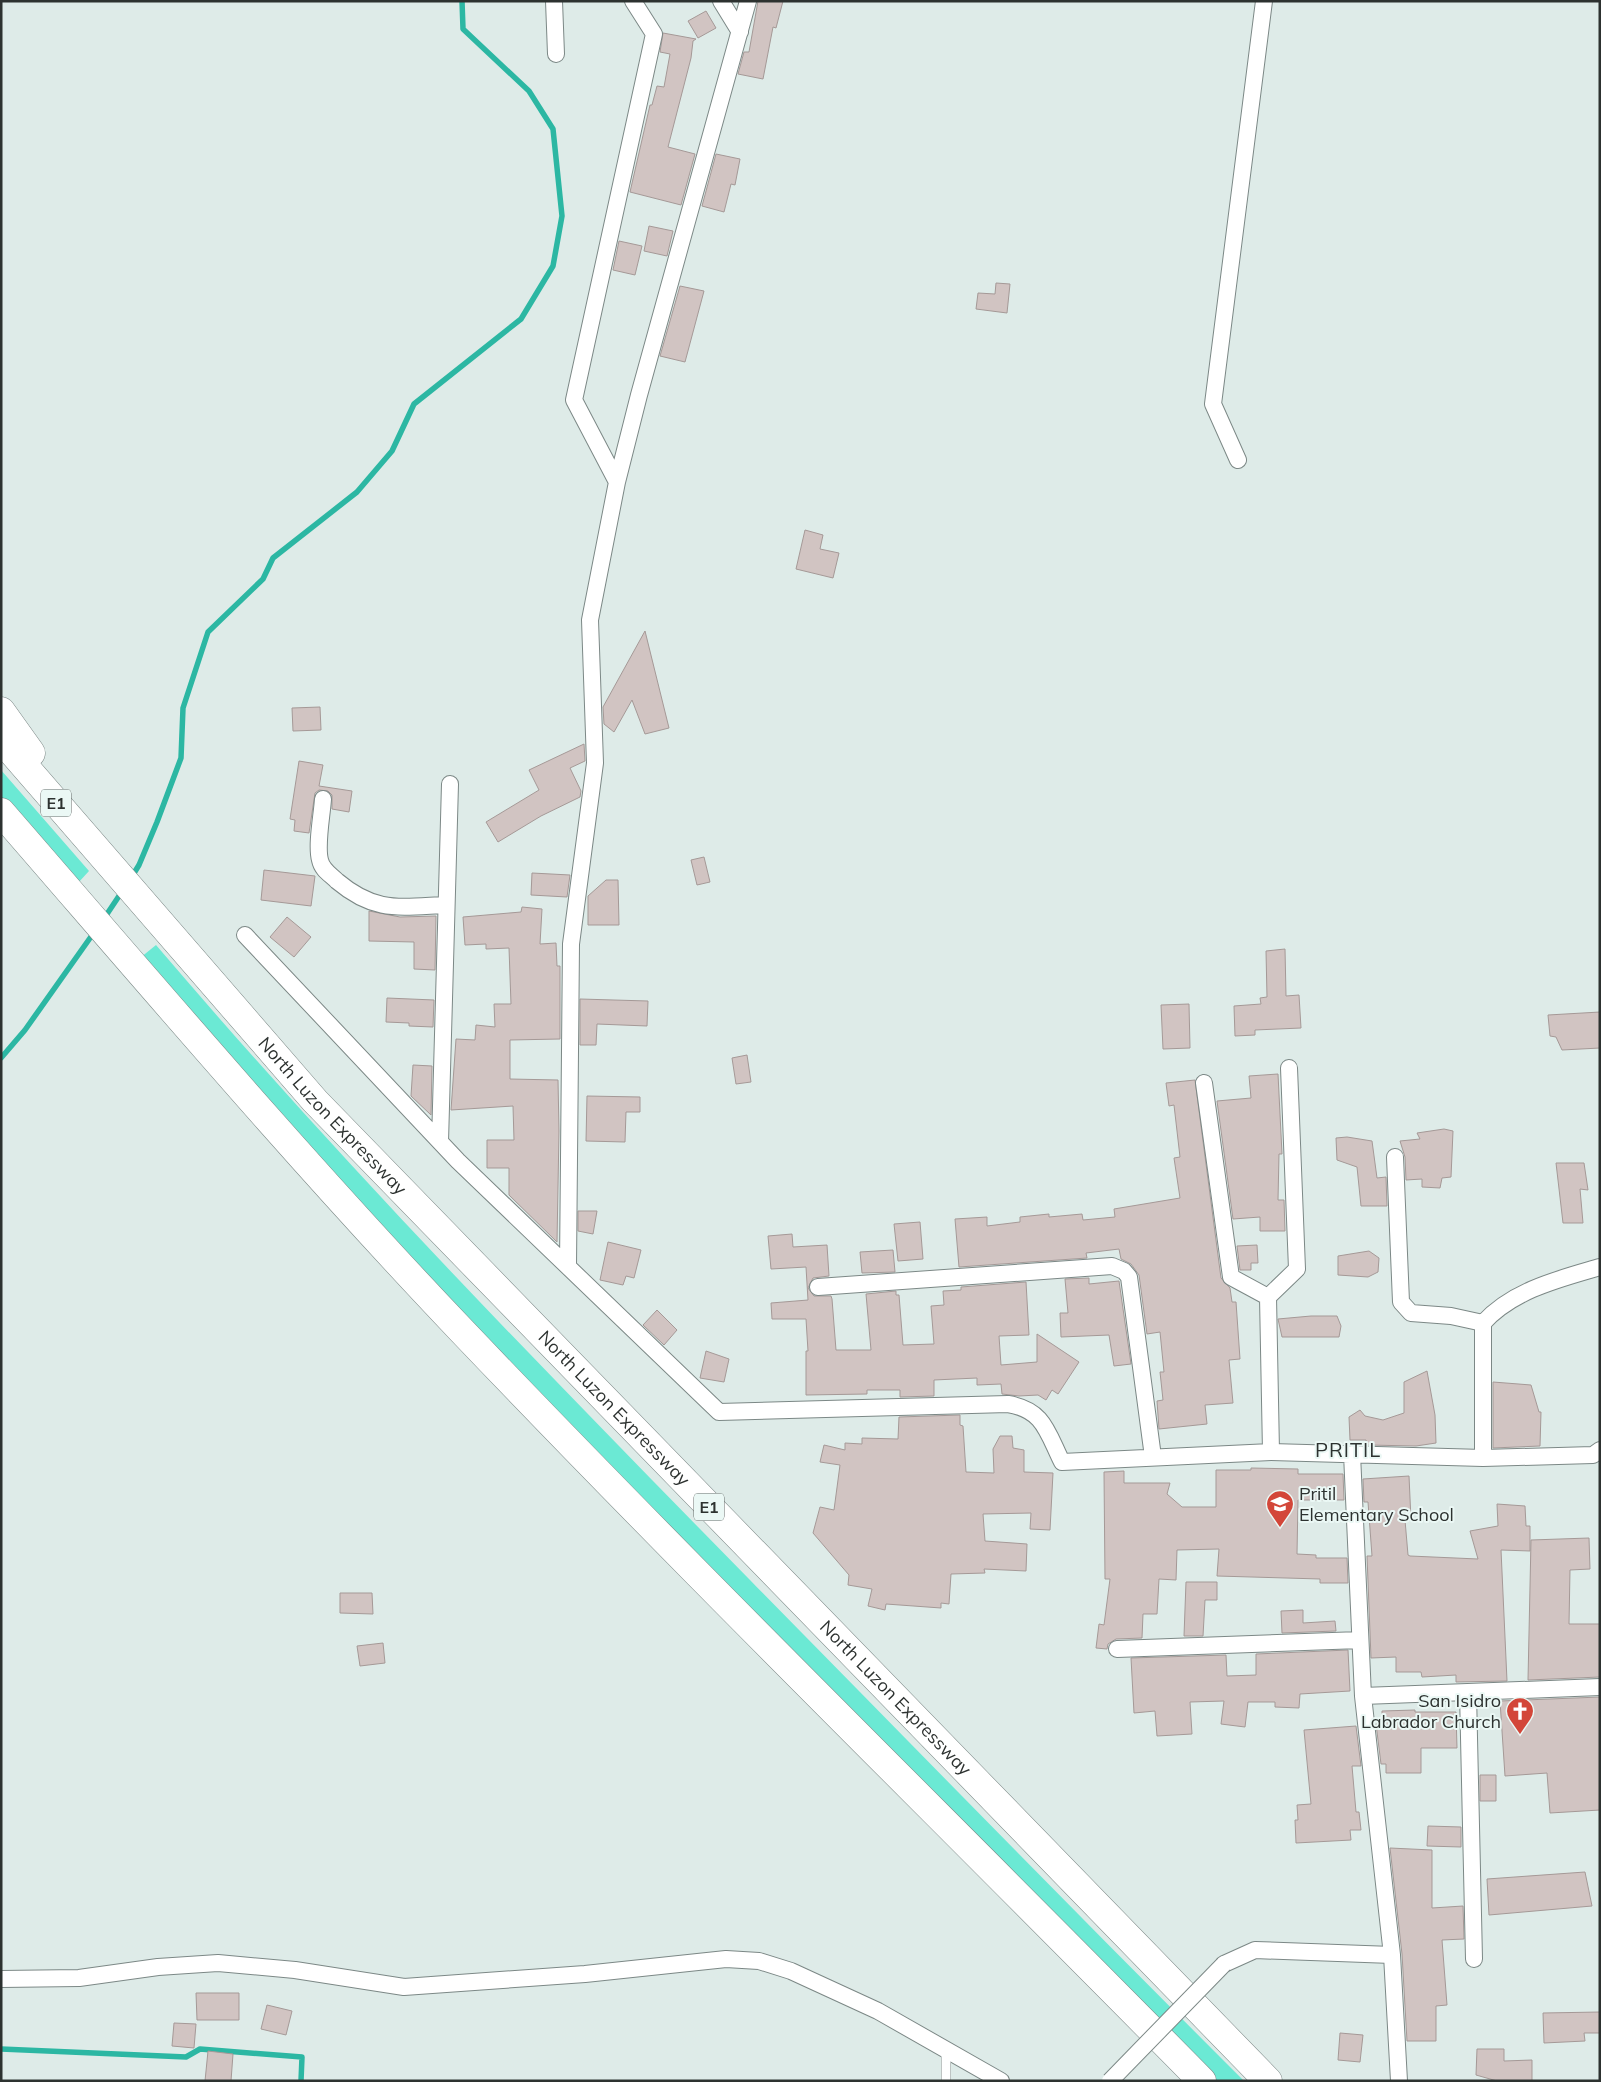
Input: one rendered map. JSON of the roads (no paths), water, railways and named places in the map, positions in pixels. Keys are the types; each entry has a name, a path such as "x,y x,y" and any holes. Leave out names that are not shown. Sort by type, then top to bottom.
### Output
{"highway":[{"path":"1,711 66,799 104,859"},
{"name":"North Luzon Expressway","path":"1,740 315,1101 1268,2081"},
{"path":"1,812 278,1133 461,1330 797,1675 1202,2081"}],"street":[{"path":"554,1 556,54"},
{"path":"617,482 574,400 654,34 633,1"},
{"path":"721,1 740,32"},
{"path":"568,1266 571,944 595,764 590,620 617,482 639,395 748,1"},
{"path":"1238,460 1213,404 1264,1"},
{"path":"440,1142 450,784"},
{"path":"323,798 319,858 323,869 350,891 370,903 398,907 446,905"},
{"path":"244,935 440,1142 719,1412 1008,1404 1025,1407 1038,1416 1062,1462 1271,1452 1483,1458 1593,1455 1600,1450"},
{"path":"1271,1452 1268,1297 1297,1269 1290,1068"},
{"path":"1204,1083 1231,1277 1268,1297"},
{"path":"1395,1157 1401,1302 1412,1313 1451,1316 1483,1323"},
{"path":"818,1287 1112,1266 1124,1271 1129,1277 1154,1458"},
{"path":"1483,1458 1483,1323 1490,1315 1538,1284 1600,1267"},
{"path":"1352,1454 1363,1696 1392,1955 1399,2081"},
{"path":"1117,1649 1360,1640"},
{"path":"1363,1696 1600,1688"},
{"path":"1468,1693 1474,1959"},
{"path":"1110,2081 1224,1964 1255,1950 1392,1955"},
{"path":"1,1979 79,1978 158,1967 218,1962 295,1970 404,1988 585,1974 726,1959 759,1961 791,1971 869,2007 1001,2081"}],"lane":[{"path":"946,2050 946,2081"}],"waterway":[{"path":"131,878 139,865 157,822 181,758 183,708 208,632 263,579 273,558 357,492 392,451 414,404 521,319 553,266 562,216 553,129 529,91 463,29 462,1"},
{"path":"103,920 123,890"},
{"path":"1,1058 25,1030 95,931"},
{"path":"1,2049 186,2057 200,2049 302,2057 301,2081"}],"place":[{"name":"Pritil Elementary School","path":"1280,1528"},
{"name":"San Isidro Labrador Church","path":"1520,1735"}],"district":[{"name":"PRITIL","path":"1348,1450"}]}
